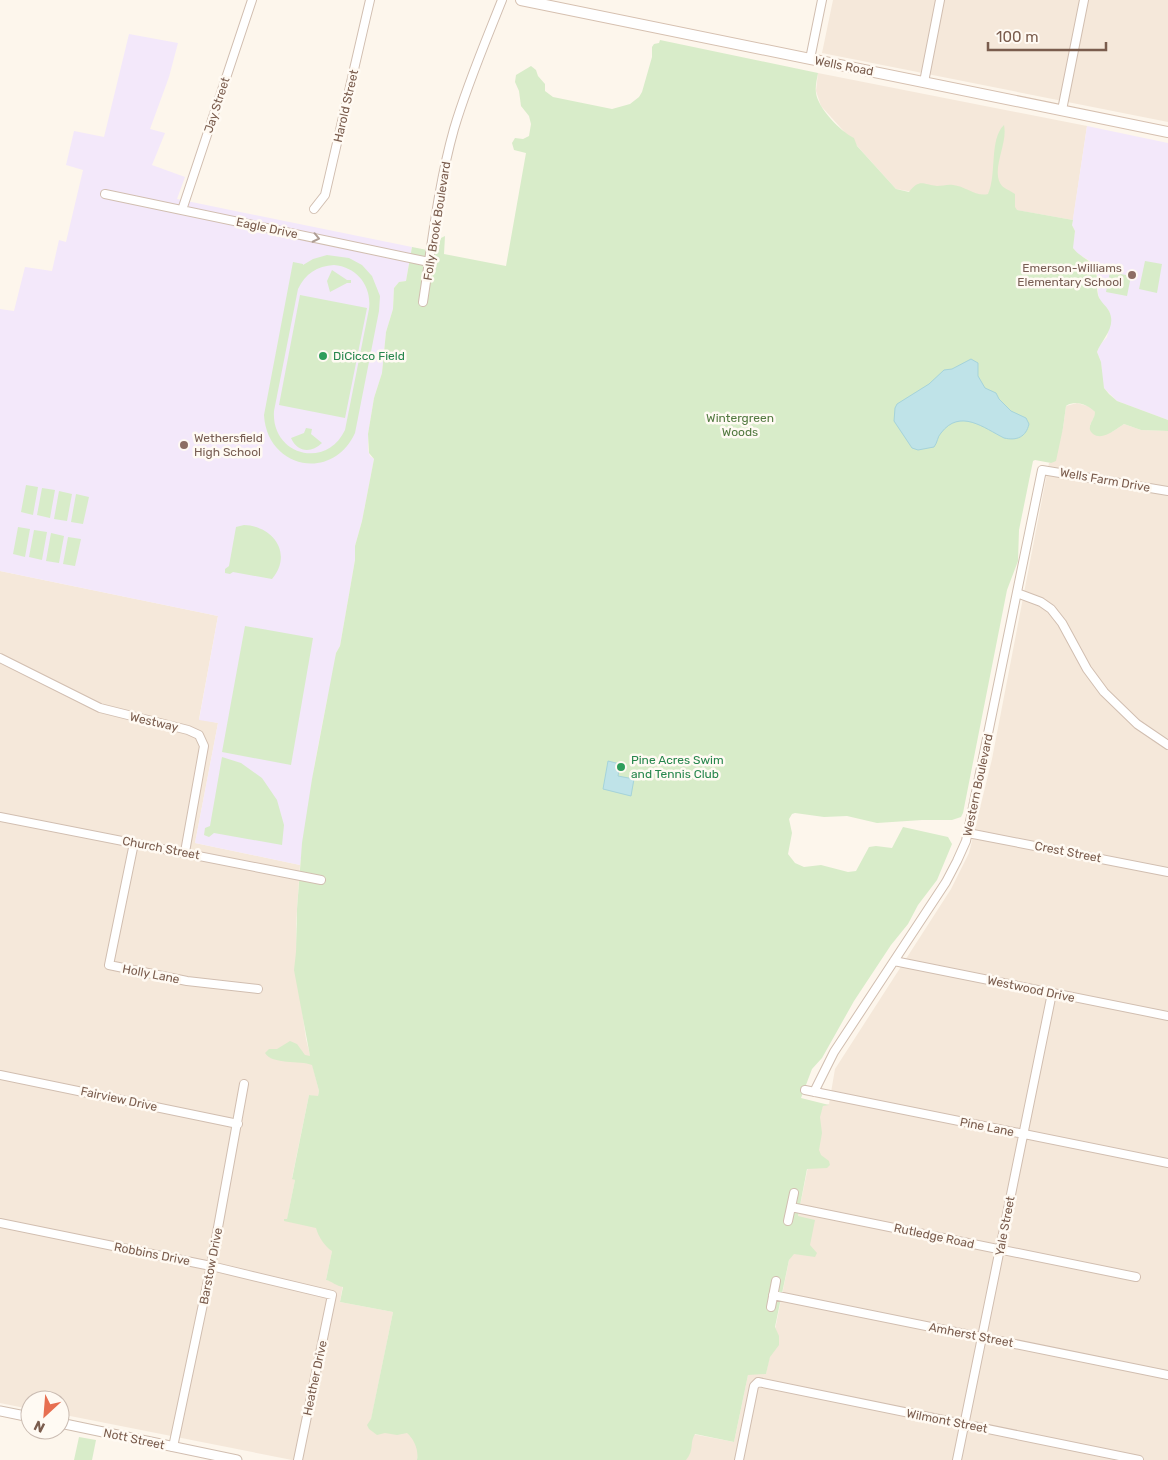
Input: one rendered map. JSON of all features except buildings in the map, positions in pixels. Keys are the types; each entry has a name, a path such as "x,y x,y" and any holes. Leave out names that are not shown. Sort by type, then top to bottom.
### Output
{"main road":[{"name":"Wells Road","path":"521,0 1168,132"}],"street":[{"name":"Jay Street","path":"182,210 252,0"},
{"name":"Harold Street","path":"314,209 325,195 370,0"},
{"name":"Folly Brook Boulevard","path":"424,302 439,192 454,131 467,87 502,0"},
{"path":"810,59 822,0"},
{"path":"924,82 940,0"},
{"path":"1062,110 1084,0"},
{"name":"Eagle Drive","path":"105,194 429,262"},
{"name":"Wells Farm Drive","path":"1042,470 1168,491"},
{"name":"Western Boulevard","path":"814,1092 834,1052 950,875 962,851 968,833 1042,470"},
{"path":"1017,593 1041,602 1054,612 1087,669 1104,692 1137,724 1168,745"},
{"name":"Westway","path":"0,658 100,708 188,730 200,735 204,746 185,852"},
{"name":"Church Street","path":"0,817 321,880"},
{"name":"Crest Street","path":"968,833 1168,872"},
{"name":"Holly Lane","path":"134,843 109,965 188,981 258,989"},
{"name":"Westwood Drive","path":"894,961 1168,1016"},
{"name":"Yale Street","path":"957,1460 1052,993"},
{"name":"Fairview Drive","path":"0,1075 238,1124"},
{"name":"Barstow Drive","path":"174,1447 211,1266 244,1084"},
{"name":"Pine Lane","path":"805,1090 1168,1162"},
{"path":"788,1221 794,1193"},
{"name":"Rutledge Road","path":"791,1207 1136,1277"},
{"name":"Robbins Drive","path":"0,1223 211,1266 332,1295"},
{"path":"771,1308 776,1281"},
{"name":"Heather Drive","path":"298,1460 332,1295"},
{"name":"Amherst Street","path":"773,1295 1168,1375"},
{"name":"Wilmont Street","path":"739,1460 756,1383 1139,1460"},
{"path":"0,1411 20,1415"},
{"name":"Nott Street","path":"70,1425 237,1460"}],"shaded area":[{"path":"833,0 1168,0 1168,122 822,53"},
{"name":"Wethersfield High School","path":"129,34 178,43 169,77 150,129 165,133 152,165 185,177 177,199 412,247 406,281 399,282 394,288 393,309 386,332 382,373 374,398 368,434 368,450 370,456 374,459 362,521 355,546 355,560 340,646 336,653 315,762 300,865 195,843 218,723 199,720 218,616 0,571 0,309 14,311 25,267 52,271 59,240 66,242 83,170 66,165 74,131 104,137"},
{"path":"818,73 1087,126 1073,220 896,189 821,106 816,91"},
{"name":"Emerson-Williams Elementary School","path":"1087,126 1168,143 1168,420 1117,401 1104,388 1102,381 1101,362 1097,352 1107,337 1111,319 1109,311 1101,303 1098,294 1097,271 1090,261 1078,254 1073,248 1075,231 1072,225"},
{"path":"1077,403 1091,407 1095,412 1090,425 1112,432 1124,424 1141,430 1168,431 1168,1460 676,1460 682,1432 734,1442 749,1370 766,1374 817,1122 823,1106 829,1104 835,1069 951,889 969,853 992,759 1049,463 1051,463 1063,428 1066,406"},
{"path":"0,571 218,616 199,719 218,723 195,843 300,865 296,924 297,974 306,1039 319,1091 318,1097 309,1095 292,1178 295,1180 287,1220 336,1232 326,1280 343,1284 340,1302 393,1312 371,1420 423,1431 417,1460 292,1460 70,1416 70,1390 20,1390 20,1407 0,1403"}],"green space":[{"name":"Wintergreen Woods","path":"660,40 818,73 816,93 825,112 836,125 854,138 857,146 896,189 909,192 916,185 922,183 937,186 957,186 979,194 988,194 991,186 996,139 1004,125 1005,132 998,177 1003,187 1015,194 1015,207 1017,210 1073,220 1072,225 1075,231 1073,248 1095,266 1098,295 1111,317 1108,333 1097,352 1101,362 1104,388 1117,401 1168,420 1168,431 1141,430 1124,424 1105,435 1097,436 1090,429 1095,412 1085,405 1073,403 1066,406 1056,461 1051,463 1033,461 1019,530 1018,561 1007,590 961,817 952,820 877,823 847,816 824,817 795,813 789,819 792,833 788,854 795,863 804,867 821,865 848,872 856,871 869,847 892,848 903,827 948,837 952,844 937,880 918,905 908,924 891,945 854,1001 822,1058 812,1069 801,1098 829,1105 823,1106 820,1117 822,1133 819,1150 821,1155 829,1161 830,1165 827,1168 807,1169 798,1216 815,1220 810,1245 817,1253 815,1257 794,1254 789,1260 775,1327 779,1336 779,1345 770,1357 766,1374 748,1375 734,1442 695,1434 686,1460 417,1460 415,1445 407,1433 377,1435 367,1425 371,1419 393,1312 340,1302 343,1287 326,1280 332,1251 322,1241 316,1228 284,1221 284,1219 287,1219 295,1180 292,1179 309,1095 318,1096 319,1091 312,1065 280,1061 269,1057 265,1053 269,1049 277,1049 290,1041 297,1044 305,1055 310,1056 294,970 302,843 336,653 340,646 355,560 355,546 362,521 374,459 369,453 368,434 374,398 382,373 386,332 393,309 394,288 399,282 406,281 412,247 437,252 441,238 445,236 444,254 506,266 526,153 514,150 512,143 515,138 523,139 529,136 531,124 529,116 521,106 519,91 515,82 516,75 531,66 545,84 545,91 553,97 612,109 630,104 639,97 652,57 652,47 654,44 659,43"},
{"path":"327,255 349,258 362,265 372,276 380,296 379,311 355,433 345,449 332,458 317,463 302,463 288,457 276,447 268,433 264,415 293,262 303,265 313,259","holes":["334,265 350,269 361,279 368,293 369,301 345,430 336,442 325,450 313,453 301,452 290,447 281,438 275,426 274,411 298,289 304,279 317,269"]},
{"path":"1145,261 1162,264 1157,293 1139,289"},
{"path":"332,270 347,280 351,280 351,283 347,283 330,292 327,281"},
{"path":"1110,272 1131,276 1127,296 1106,292"},
{"name":"DiCicco Field","path":"300,295 367,308 345,418 279,405"},
{"path":"306,428 312,429 311,434 322,443 318,447 305,450 294,443 291,438 304,433"},
{"path":"26,485 38,487 33,515 21,512"},
{"path":"42,488 55,490 50,518 37,515"},
{"path":"59,491 72,494 67,521 54,519"},
{"path":"76,494 89,497 83,524 71,522"},
{"path":"244,525 264,530 277,543 281,560 278,570 272,579 233,572 230,574 225,573 225,569 229,566 236,527"},
{"path":"18,527 30,529 25,557 13,554"},
{"path":"34,530 47,532 42,560 29,557"},
{"path":"51,533 64,536 59,563 46,561"},
{"path":"68,537 81,539 75,566 63,564"},
{"path":"245,626 313,638 291,765 222,752"},
{"path":"222,757 241,763 262,778 277,800 284,825 282,845 214,833 209,837 204,835 205,828 210,826"},
{"path":"79,1437 96,1440 92,1460 74,1460"}],"water":[{"path":"971,359 978,363 978,376 985,388 996,393 999,399 1011,411 1026,418 1029,424 1026,432 1020,437 1009,439 972,422 956,422 948,426 941,433 934,447 918,450 912,448 894,421 897,404 929,384 944,370 952,369"},
{"path":"608,761 620,764 618,776 634,779 631,796 603,789"}],"place":[{"name":"Emerson-Williams Elementary School","path":"1132,275"},
{"name":"DiCicco Field","path":"323,356"},
{"name":"Wethersfield High School","path":"184,445"},
{"name":"Pine Acres Swim and Tennis Club","path":"621,767"}]}
